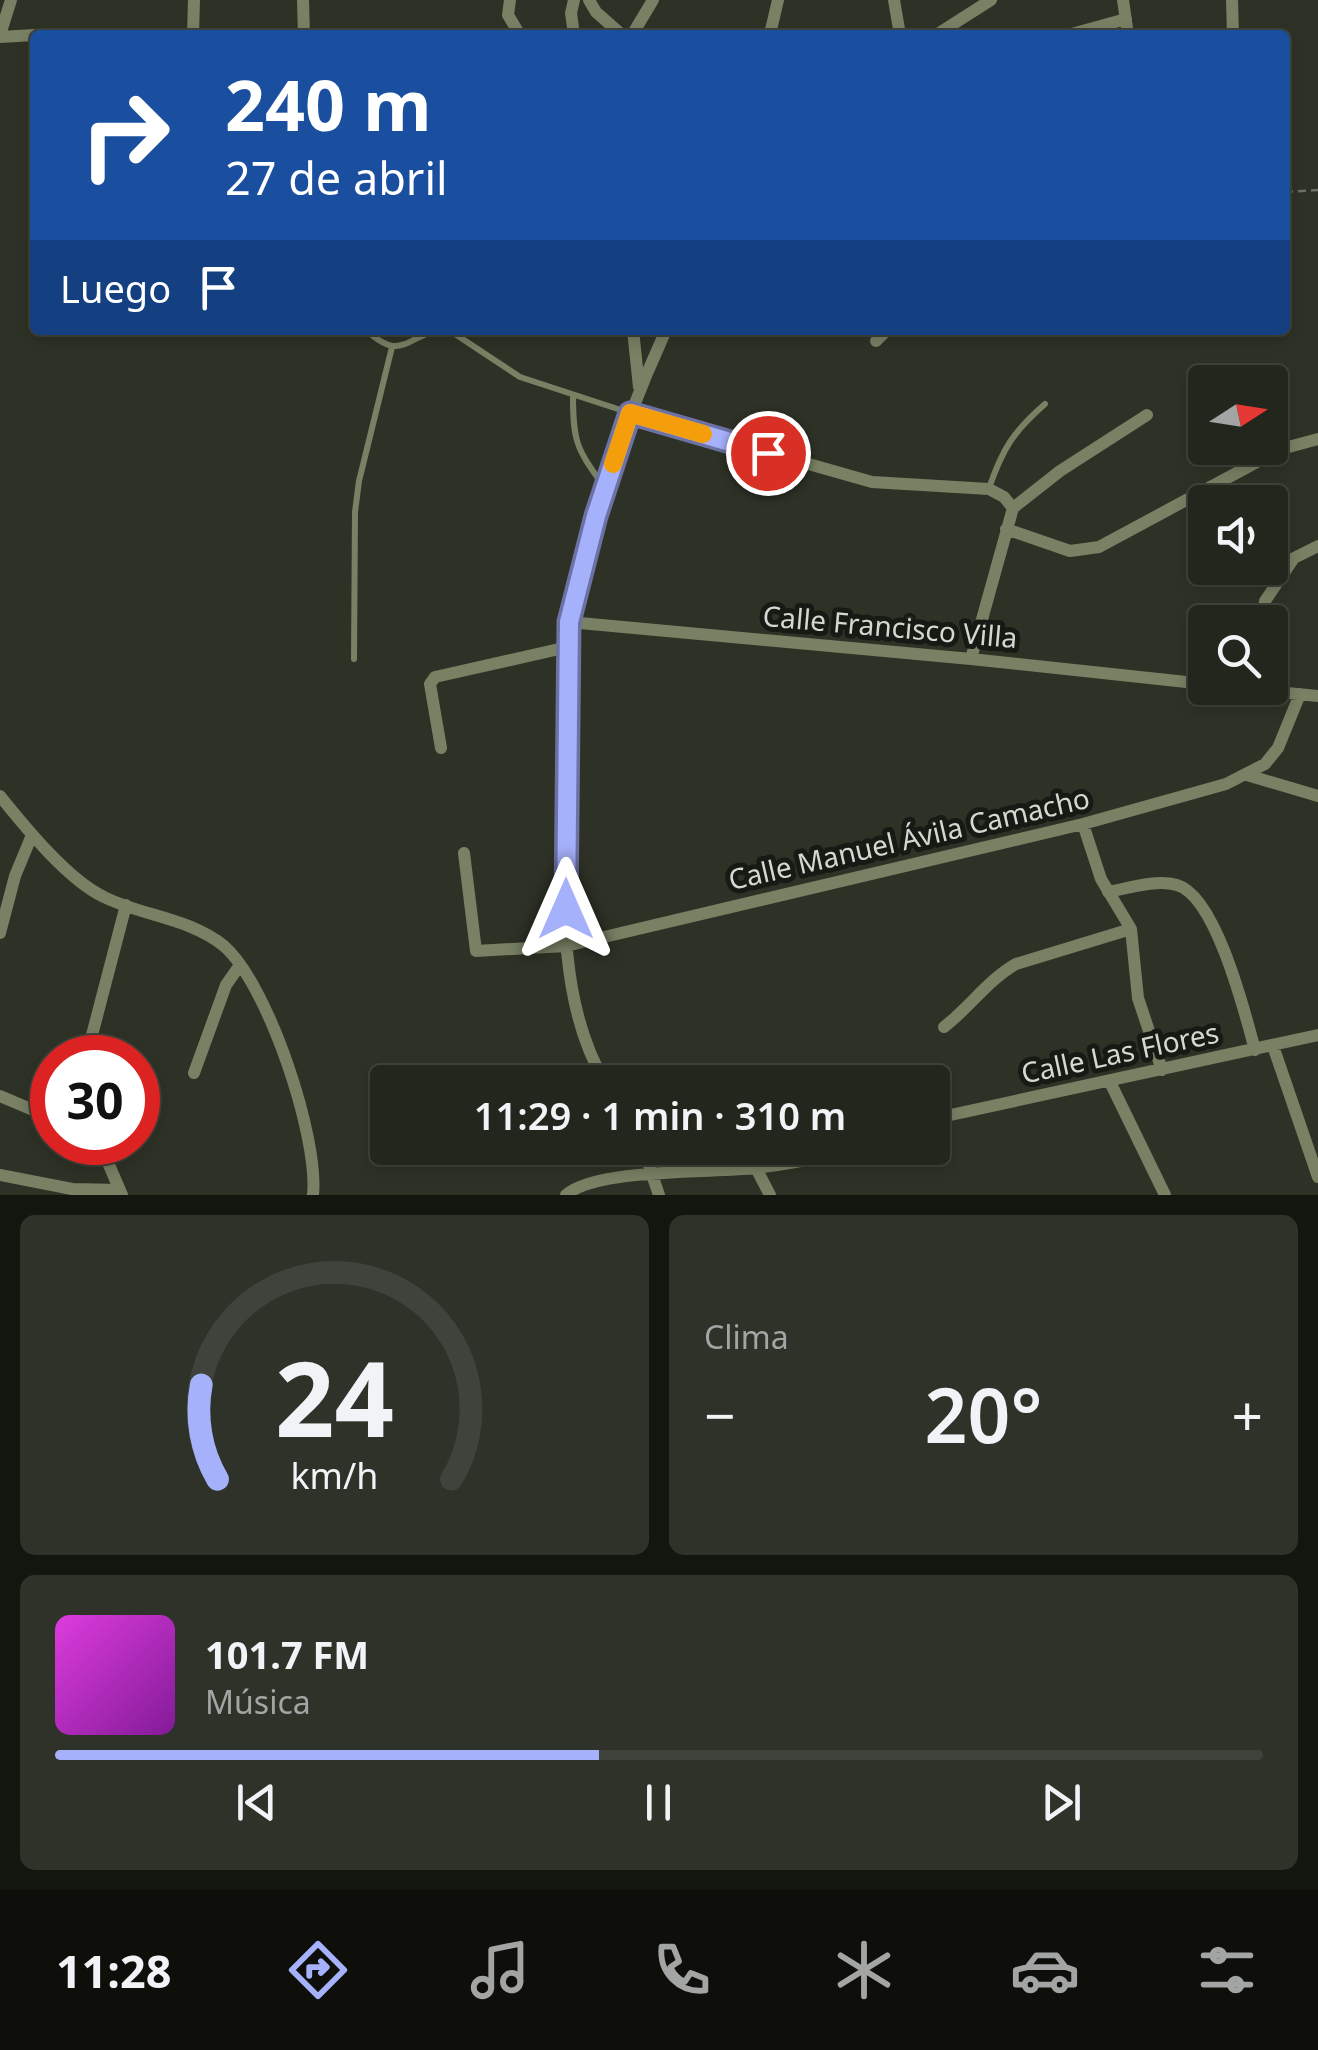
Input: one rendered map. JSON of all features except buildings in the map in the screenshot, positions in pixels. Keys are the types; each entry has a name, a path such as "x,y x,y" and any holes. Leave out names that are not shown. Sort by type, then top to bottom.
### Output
{"street":[{"path":"11,0 0,36 30,35"},
{"path":"193,30 194,0"},
{"path":"303,0 304,30"},
{"path":"510,0 508,15 517,30"},
{"path":"573,30 570,12 574,0"},
{"path":"589,0 616,30"},
{"path":"635,30 653,0"},
{"path":"771,30 778,0"},
{"path":"894,0 899,30"},
{"path":"944,30 991,0"},
{"path":"1123,0 1127,30"},
{"path":"1232,0 1233,30"},
{"path":"1085,30 1126,18"},
{"path":"634,335 639,389"},
{"path":"595,1065 578,1013 566,946 569,622 605,487 639,389 664,335"},
{"path":"876,341 882,335"},
{"path":"630,413 872,482 989,489 1004,496 1012,508"},
{"path":"970,659 1012,508 1083,455 1147,416"},
{"path":"1006,530 1070,551 1099,547 1281,448 1318,439"},
{"path":"1264,605 1294,558 1318,546"},
{"name":"Calle Francisco Villa","path":"569,622 1188,682"},
{"path":"441,748 430,684 436,677 568,648"},
{"path":"1288,692 1318,696"},
{"path":"1248,776 1278,748 1300,694"},
{"path":"1248,776 1318,796"},
{"name":"Calle Manuel Ávila Camacho","path":"464,853 473,944 481,952 566,946 1083,824 1248,776"},
{"path":"0,796 32,835 89,889 106,899 208,936 226,947 260,999 295,1080 313,1174 313,1195"},
{"path":"1083,824 1095,866 1131,929 1138,998 1162,1070"},
{"path":"0,933 15,876 32,835"},
{"path":"1108,892 1157,884 1188,889 1225,951 1255,1050"},
{"path":"92,1035 126,905"},
{"path":"944,1027 970,1007 1000,974 1016,964 1131,929"},
{"path":"194,1073 226,985 240,965"},
{"name":"Calle Las Flores","path":"950,1115 1318,1034"},
{"path":"1273,1046 1318,1177"},
{"path":"1110,1082 1165,1195"},
{"path":"0,1096 30,1109"},
{"path":"0,1176 72,1190 121,1193 109,1165"},
{"path":"650,1165 660,1195"},
{"path":"566,1195 585,1184 653,1174 771,1165"},
{"path":"756,1168 770,1195"}],"lane":[{"path":"372,335 392,347 410,345 429,335"},
{"path":"455,335 508,371 630,413"},
{"path":"354,658 358,480 392,347"},
{"path":"573,394 578,451 605,487"},
{"path":"989,489 1001,453 1016,429 1045,404"},
{"path":"700,1172 702,1165"}],"path":[{"path":"1290,192 1318,190"}],"slow traffic":[{"path":"613,464 630,413 703,434"}],"route":[{"path":"566,909 569,622 596,516 630,413 768,453"}]}
